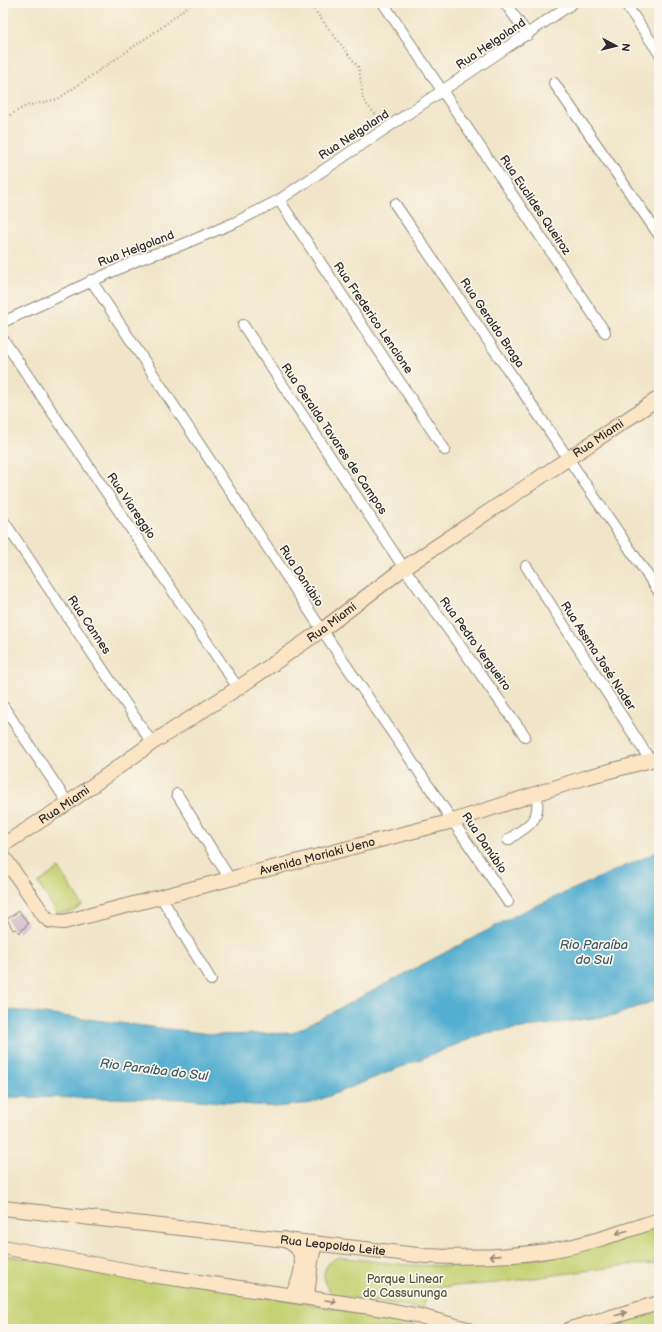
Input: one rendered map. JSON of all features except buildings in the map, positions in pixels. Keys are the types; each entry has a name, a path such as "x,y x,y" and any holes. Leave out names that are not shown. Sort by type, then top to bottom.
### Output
{"street":[{"name":"Rua Euclides Queiroz","path":"383,3 605,332"},
{"path":"506,3 528,35"},
{"name":"Rua Helgoland","path":"443,92 573,3"},
{"path":"625,3 659,53"},
{"path":"554,83 659,236"},
{"name":"Rua Nelgoland","path":"279,200 443,92"},
{"name":"Rua Helgoland","path":"3,322 91,280 140,259 184,244 230,225 279,200"},
{"name":"Rua Frederico Lencione","path":"279,200 445,450"},
{"name":"Rua Geraldo Braga","path":"395,204 659,592"},
{"name":"Rua Danúbio","path":"91,280 322,630 508,902"},
{"name":"Rua Geralda Tavares de Campos","path":"243,326 404,568"},
{"name":"Rua Viareggio","path":"3,339 238,688"},
{"name":"Rua Miami","path":"3,845 68,803 152,743 238,688 322,630 404,568 659,398"},
{"name":"Rua Cannes","path":"3,520 152,743"},
{"name":"Rua Assma José Nader","path":"526,566 654,759"},
{"name":"Rua Pedro Vergueiro","path":"404,568 525,736"},
{"path":"3,706 68,803"},
{"name":"Avenida Moriaki Ueno","path":"3,856 45,917 51,920 64,922 453,821 537,793 654,759"},
{"path":"508,840 534,820 537,815 537,793"},
{"path":"177,794 230,879"},
{"path":"161,897 211,980"},
{"name":"Rua Leopoldo Leite","path":"3,1208 426,1256 466,1258 506,1256 555,1250 659,1220"},
{"path":"284,1239 294,1246 302,1257"},
{"path":"292,1294 299,1281 302,1257 312,1242"},
{"path":"307,1297 312,1242"},
{"path":"3,1247 151,1275 292,1294 420,1316 467,1329"},
{"path":"570,1329 659,1303"}],"path":[{"path":"3,119 26,106 58,99 162,27 192,3"},
{"path":"309,3 359,68 363,100 374,113 391,126"}],"green space":[{"path":"59,868 82,905 71,912 57,913 38,883"},
{"name":"Parque Linear do Cassununga","path":"659,1225 659,1264 628,1265 497,1283 428,1288 423,1309 333,1295 325,1284 324,1273 328,1263 338,1257 407,1265 448,1266 505,1264 587,1248"},
{"path":"3,1255 174,1278 434,1329 3,1329"},
{"path":"659,1300 659,1329 563,1329"}],"water":[{"name":"Rio Paraíba do Sul","path":"659,851 659,999 616,1015 485,1033 312,1103 275,1107 188,1099 3,1097 3,1009 219,1035 293,1033 522,912"}]}
